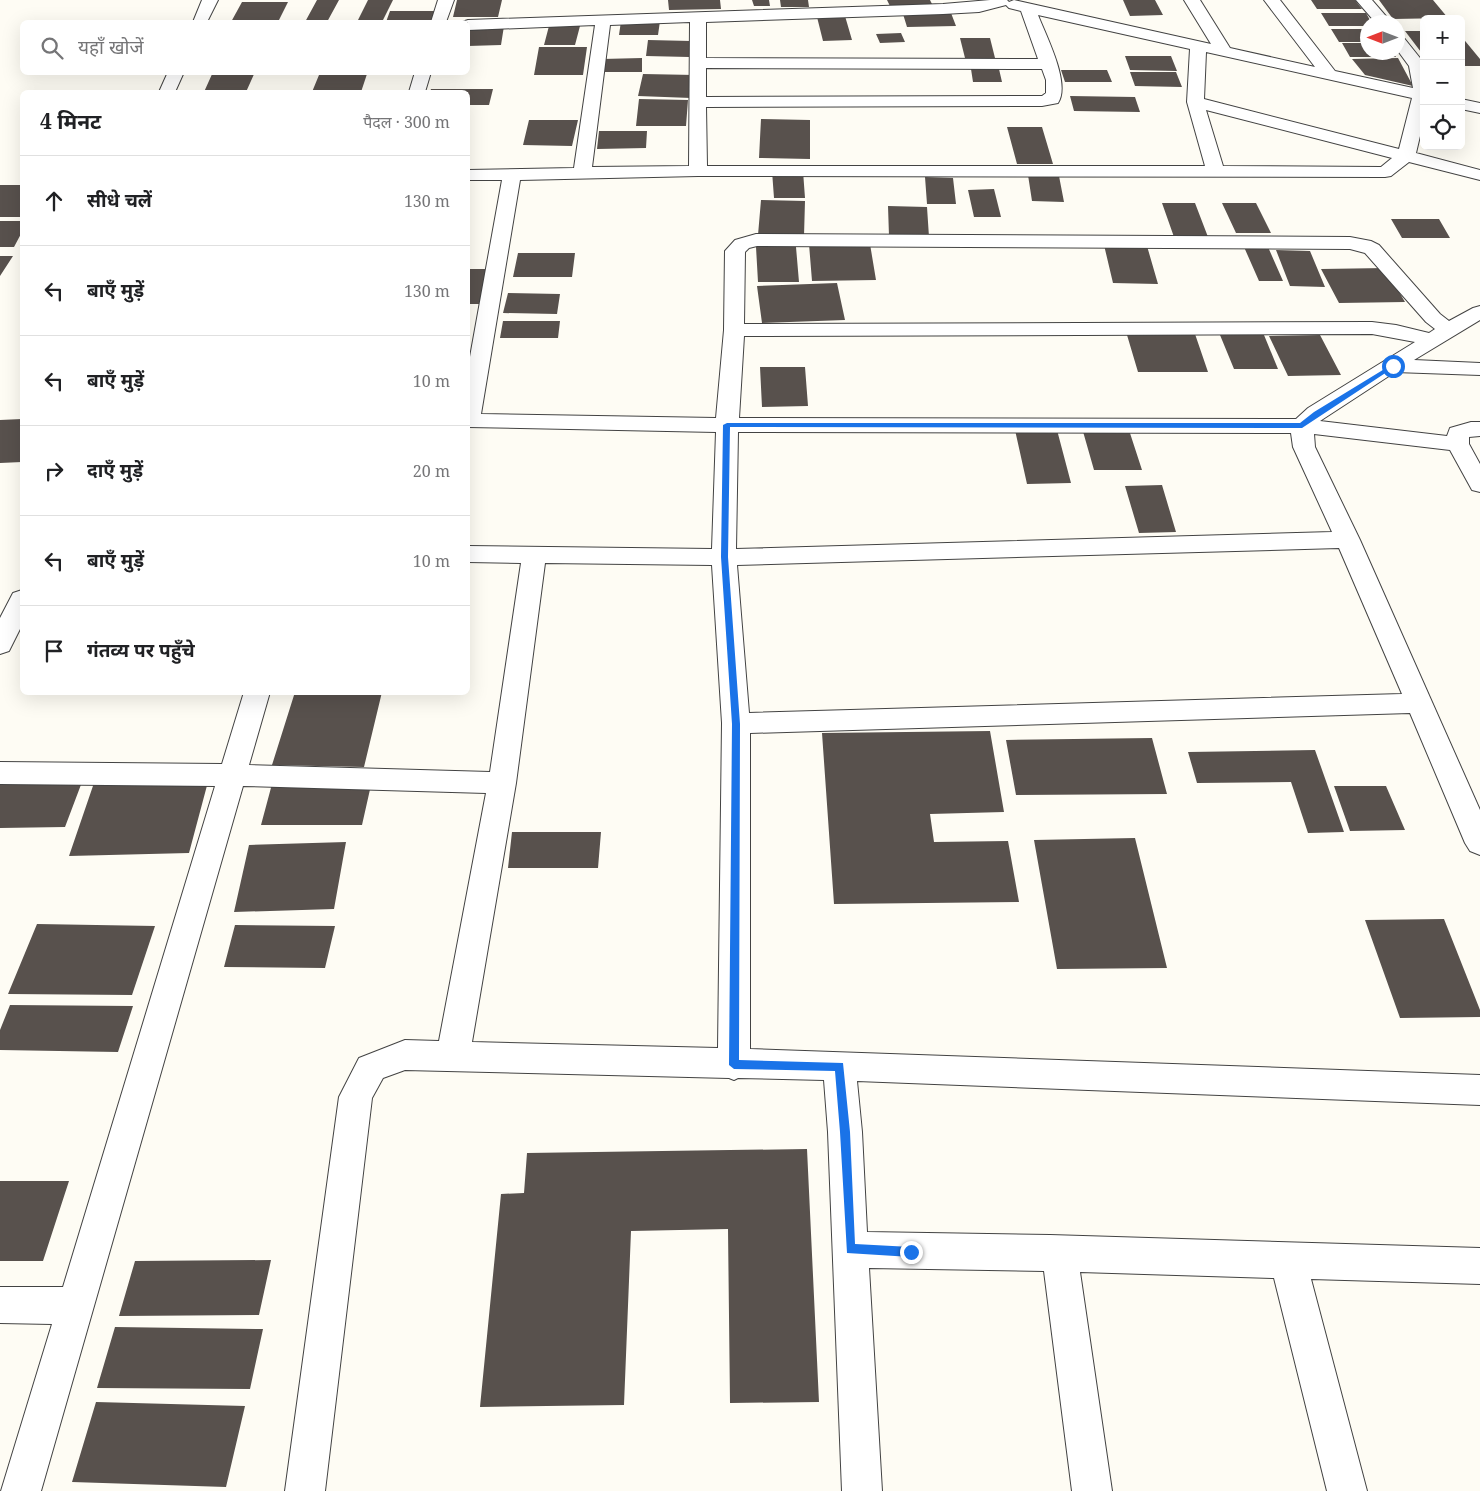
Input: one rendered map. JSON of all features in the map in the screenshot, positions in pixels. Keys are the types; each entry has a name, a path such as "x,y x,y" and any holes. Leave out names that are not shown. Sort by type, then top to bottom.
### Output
{"street":[{"path":"201,20 210,0"},
{"path":"440,20 446,0"},
{"path":"1192,0 1225,53"},
{"path":"1272,0 1330,76"},
{"path":"1364,0 1377,15"},
{"path":"470,25 943,9 989,6 998,1 1198,48 1420,96"},
{"path":"698,102 1042,101 1052,99 1054,80 1028,9"},
{"path":"698,18 698,171"},
{"path":"582,173 602,21"},
{"path":"1198,48 1195,102 1215,171"},
{"path":"1405,49 1417,65 1420,77"},
{"path":"698,64 1048,64"},
{"path":"168,90 175,75"},
{"path":"418,90 422,75"},
{"path":"1195,102 1480,175"},
{"path":"470,175 698,171 1385,172 1406,156 1420,104"},
{"path":"1465,105 1480,108"},
{"path":"470,409 512,174"},
{"path":"734,1065 736,724 724,557 727,425 734,330 735,251 742,244 756,240 1350,243 1364,245 1372,249 1433,318 1440,335"},
{"path":"1302,426 1316,414 1440,335 1480,312"},
{"path":"734,330 1372,328 1440,335"},
{"path":"1393,366 1480,369"},
{"path":"470,420 727,425 1302,426 1458,444"},
{"path":"1302,426 1304,447 1348,540 1480,843"},
{"path":"1480,428 1471,428 1458,434 1458,444 1480,485"},
{"path":"470,554 724,557 1348,540"},
{"path":"453,1055 502,783 534,556"},
{"path":"0,645 20,603"},
{"path":"21,1491 256,695"},
{"path":"736,724 1418,703"},
{"path":"0,773 233,775 502,783"},
{"path":"305,1491 356,1097 371,1068 405,1055 734,1065 839,1066 1480,1090"},
{"path":"839,1066 845,1132 862,1491"},
{"path":"850,1249 1480,1266"},
{"path":"1060,1254 1092,1491"},
{"path":"1288,1260 1347,1491"},
{"path":"0,1305 76,1306"}],"building":[{"path":"317,0 339,0 328,20 306,20"},
{"path":"368,0 393,0 383,20 358,20"},
{"path":"457,0 502,0 498,17 453,17"},
{"path":"668,0 720,0 721,9 669,10"},
{"path":"752,0 769,0 770,6 754,6"},
{"path":"780,0 808,0 809,7 781,7"},
{"path":"887,0 930,0 932,4 890,6"},
{"path":"1123,0 1155,0 1163,15 1130,16"},
{"path":"1311,0 1355,0 1362,9 1317,9"},
{"path":"1379,0 1433,0 1446,15 1420,15 1420,19 1405,19 1405,15 1390,15"},
{"path":"242,2 288,2 279,20 232,20"},
{"path":"390,11 437,11 434,20 387,20"},
{"path":"951,13 956,26 907,27 903,14"},
{"path":"1321,13 1366,13 1367,15 1360,15 1360,26 1329,26"},
{"path":"845,16 852,40 823,41 817,17"},
{"path":"621,21 660,21 658,35 619,35"},
{"path":"470,26 504,26 501,45 470,46"},
{"path":"549,26 580,26 575,45 544,45"},
{"path":"1331,29 1360,29 1360,42 1339,42"},
{"path":"1405,31 1420,31 1420,51"},
{"path":"901,33 905,42 880,43 876,34"},
{"path":"960,38 990,38 995,58 965,58"},
{"path":"648,40 691,41 689,57 646,56"},
{"path":"1465,41 1480,59 1480,66 1465,66"},
{"path":"1342,43 1360,43 1360,57 1350,57"},
{"path":"539,47 587,47 583,75 534,75"},
{"path":"1125,56 1171,56 1177,71 1130,70"},
{"path":"642,58 642,72 601,72 602,59"},
{"path":"1352,59 1399,60 1413,86 1365,75"},
{"path":"971,69 999,69 1002,82 973,82"},
{"path":"1061,70 1107,70 1112,82 1065,82"},
{"path":"1130,72 1176,72 1182,87 1135,86"},
{"path":"643,74 695,75 691,98 638,96"},
{"path":"212,75 254,75 247,90 205,90"},
{"path":"319,75 367,75 362,90 313,90"},
{"path":"493,89 489,105 470,105 470,90 431,90"},
{"path":"1070,96 1135,97 1140,112 1074,111"},
{"path":"639,99 688,100 686,126 636,126"},
{"path":"761,119 810,120 810,159 759,158"},
{"path":"529,120 578,120 572,146 523,145"},
{"path":"1007,127 1042,127 1053,164 1017,164"},
{"path":"599,131 647,131 646,148 597,149"},
{"path":"772,171 803,171 805,198 774,198"},
{"path":"1028,175 1059,176 1064,202 1032,201"},
{"path":"925,177 953,178 956,204 927,204"},
{"path":"0,185 20,185 20,217 0,217"},
{"path":"994,189 1001,217 974,217 968,190"},
{"path":"761,200 805,201 804,236 758,235"},
{"path":"1162,203 1195,203 1208,237 1174,237"},
{"path":"1222,203 1256,203 1271,233 1236,233"},
{"path":"888,206 927,207 929,237 889,236"},
{"path":"1391,219 1439,219 1450,238 1402,238"},
{"path":"0,221 20,221 20,236 14,247 0,247"},
{"path":"809,244 870,244 876,280 812,281"},
{"path":"1104,245 1147,246 1158,284 1113,283"},
{"path":"756,247 796,247 799,282 758,282"},
{"path":"1244,247 1268,247 1283,281 1259,281"},
{"path":"1276,250 1310,251 1325,287 1290,286"},
{"path":"518,253 575,253 572,277 513,277"},
{"path":"0,256 13,256 0,276"},
{"path":"1385,268 1405,302 1339,303 1321,269"},
{"path":"470,269 494,269 487,304 470,304"},
{"path":"837,283 845,320 762,323 757,286"},
{"path":"508,293 560,294 557,314 503,313"},
{"path":"503,321 560,321 558,338 500,338"},
{"path":"1195,334 1208,372 1138,372 1127,335"},
{"path":"1220,335 1264,335 1278,369 1234,369"},
{"path":"1320,335 1341,375 1288,376 1269,336"},
{"path":"760,367 805,367 808,406 762,407"},
{"path":"20,419 20,462 0,463 0,420"},
{"path":"1128,427 1142,470 1094,470 1082,428"},
{"path":"1015,430 1057,430 1071,483 1027,484"},
{"path":"1162,485 1176,532 1139,533 1125,486"},
{"path":"294,695 381,695 364,767 272,765"},
{"path":"990,731 1004,812 930,814 934,842 1008,841 1019,902 834,904 822,733"},
{"path":"1152,738 1167,794 1016,795 1006,740"},
{"path":"1315,750 1344,832 1308,833 1291,782 1197,783 1188,752"},
{"path":"209,778 189,853 69,856 95,780"},
{"path":"82,782 65,827 0,828 0,783"},
{"path":"272,784 371,785 362,825 261,825"},
{"path":"1334,786 1386,786 1405,830 1350,831"},
{"path":"512,832 601,832 598,868 508,868"},
{"path":"1135,838 1167,968 1057,969 1034,840"},
{"path":"346,842 334,909 234,912 249,845"},
{"path":"1444,919 1480,1010 1480,1017 1400,1018 1365,920"},
{"path":"37,924 155,926 132,995 8,994"},
{"path":"235,925 335,926 325,968 224,967"},
{"path":"10,1005 133,1006 118,1052 0,1050 0,1030"},
{"path":"807,1149 819,1402 730,1403 728,1229 631,1231 624,1405 480,1407 501,1194 524,1193 527,1153"},
{"path":"0,1181 69,1181 43,1261 0,1261"},
{"path":"271,1260 259,1315 119,1316 135,1261"},
{"path":"115,1327 263,1329 250,1389 97,1388"},
{"path":"96,1402 245,1406 226,1487 72,1482"}],"route":[{"path":"911,1252 850,1249 848,1175 839,1066 734,1065 736,724 724,557 727,425 1302,426 1316,414 1393,366"}]}
